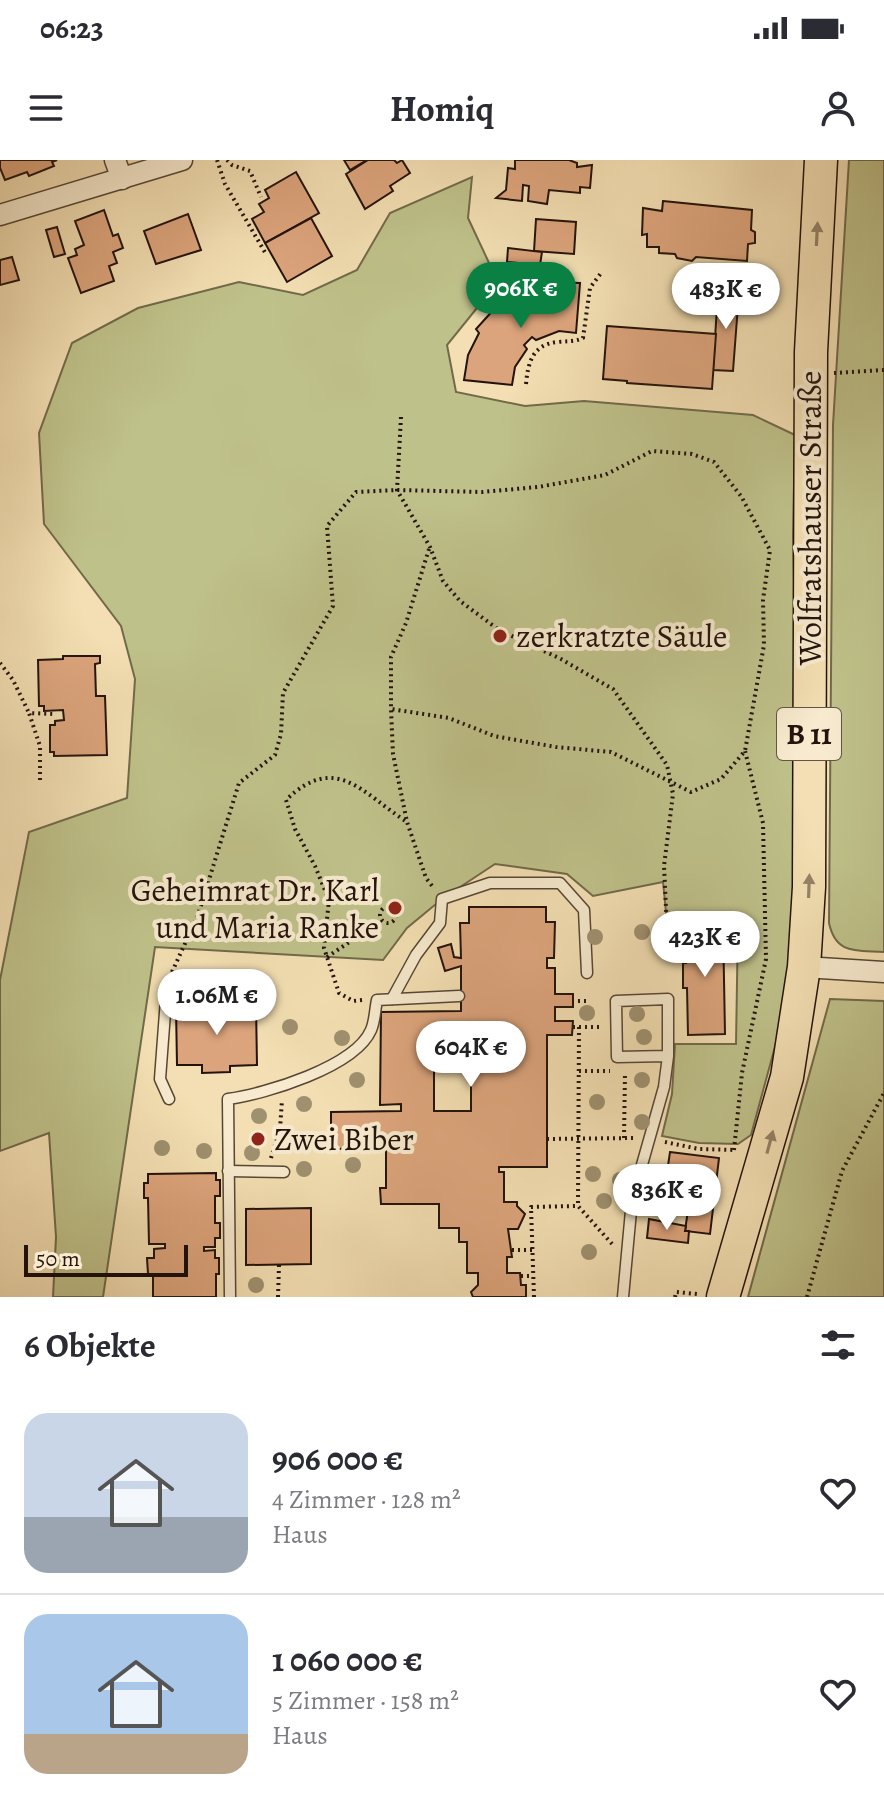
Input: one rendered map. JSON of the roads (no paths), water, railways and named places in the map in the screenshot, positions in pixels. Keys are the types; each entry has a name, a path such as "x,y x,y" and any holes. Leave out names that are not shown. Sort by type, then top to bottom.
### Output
{"main road":[{"name":"Wolfratshauser Straße","path":"723,1297 787,1077 804,967 809,871 811,375 821,160"}],"street":[{"path":"0,215 118,170 182,160"},
{"path":"804,967 884,972"}],"lane":[{"path":"392,999 416,955 440,923 442,899 490,883 560,883 584,910 587,973"},
{"path":"167,986 160,1079 169,1099"},
{"path":"230,1297 228,1099 283,1086 328,1067 357,1048 371,1031 377,1000 459,996"},
{"path":"623,1297 632,1200 664,1087 668,1056 668,999 616,1001 617,1057 668,1056"},
{"path":"228,1171 284,1172"}],"place":[{"name":"zerkratzte Säule","path":"500,636"},
{"name":"Geheimrat Dr. Karl und Maria Ranke","path":"395,908"},
{"name":"Zwei Biber","path":"258,1139"}]}
